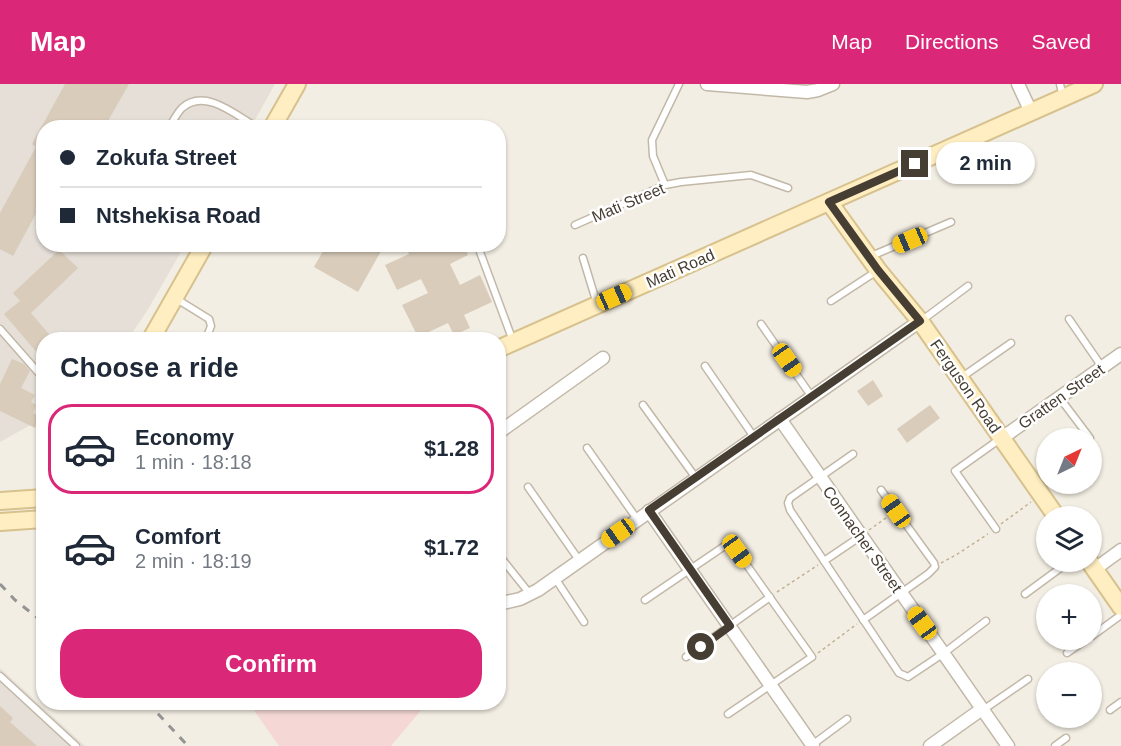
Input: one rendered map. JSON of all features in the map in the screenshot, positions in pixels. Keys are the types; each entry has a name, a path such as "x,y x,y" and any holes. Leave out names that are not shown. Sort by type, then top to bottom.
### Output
{"street":[{"path":"277,120 297,84"},
{"path":"707,84 807,92 833,84"},
{"path":"1018,84 1031,112"},
{"name":"Mati Road","path":"506,345 1031,112 1062,91 1094,84"},
{"name":"Ferguson Road","path":"829,202 873,264 920,321 1048,506"},
{"path":"155,332 200,252"},
{"path":"506,602 530,594 555,578 920,321"},
{"name":"Gratten Street","path":"1002,438 1102,367 1120,357"},
{"path":"506,427 603,358"},
{"name":"Connacher Street","path":"780,419 1008,746"},
{"path":"0,501 36,499"},
{"path":"649,510 812,746"},
{"path":"0,522 36,520"},
{"path":"1102,560 1121,550"},
{"path":"1097,572 1121,607"},
{"path":"930,746 982,710"}],"lane":[{"path":"665,185 653,156 652,143 654,134 679,84"},
{"path":"175,120 181,109 193,101 203,100 212,102 244,120"},
{"name":"Mati Street","path":"575,225 665,185 681,182 751,175 788,188"},
{"path":"831,301 873,264 951,222"},
{"path":"480,252 502,332"},
{"path":"583,258 597,304"},
{"path":"920,321 969,286"},
{"path":"175,297 209,319 211,326 209,332"},
{"path":"1069,320 1102,367"},
{"path":"761,324 812,397"},
{"path":"0,329 36,370"},
{"path":"961,378 1011,343"},
{"path":"705,366 754,437"},
{"path":"1059,397 1082,428"},
{"path":"643,405 696,478"},
{"path":"996,528 955,471 1002,438"},
{"path":"587,448 637,519"},
{"path":"853,453 790,498 788,503 790,510 898,674 908,676 944,653 986,621"},
{"path":"528,487 580,560"},
{"path":"863,620 933,571 935,566 881,490"},
{"path":"824,561 861,536"},
{"path":"645,600 722,547 730,545 737,551 812,657 728,714"},
{"path":"506,564 530,594"},
{"path":"1025,594 1055,572"},
{"path":"555,578 584,622"},
{"path":"686,657 770,597"},
{"path":"1102,629 1121,615"},
{"path":"1067,653 1071,650"},
{"path":"0,676 36,709"},
{"path":"982,710 1028,680"},
{"path":"1110,710 1121,702"},
{"path":"37,710 76,746"},
{"path":"812,746 847,719"},
{"path":"1055,746 1066,738"}],"path":[{"path":"935,566 996,528 1040,495"},
{"path":"861,536 896,511"},
{"path":"770,597 824,561"},
{"path":"812,657 863,620"}],"shaded area":[{"path":"0,84 275,84 255,120 36,120 36,252 181,252 133,332 36,332 36,422 0,442"},
{"path":"0,668 36,701 36,710 46,710 85,746 0,746"},
{"path":"254,710 421,710 391,746 279,746"}],"building":[{"path":"65,84 129,84 109,120 45,120"},
{"path":"36,147 36,214 13,256 0,249 0,213"},
{"path":"57,252 61,252 78,268 31,313 47,332 36,332 36,352 4,314 20,301 13,293"},
{"path":"322,252 380,252 358,292 314,267"},
{"path":"408,252 467,252 468,255 450,264 460,285 480,275 492,302 464,315 470,328 461,332 452,332 448,323 429,332 416,332 402,305 428,293 421,279 397,290 385,265 409,254"},
{"path":"12,359 24,364 30,371 21,388 35,395 31,402 36,405 33,413 36,414 35,428 0,411 0,384"},
{"path":"873,380 883,396 868,406 857,391"},
{"path":"930,405 940,418 907,443 897,429"},
{"path":"0,706 13,718 10,722 37,746 0,746"}],"railway":[{"path":"0,584 36,617"},
{"path":"154,710 188,746"}],"route":[{"path":"701,647 730,626 649,510 920,321 878,270 829,202 915,164"}]}
